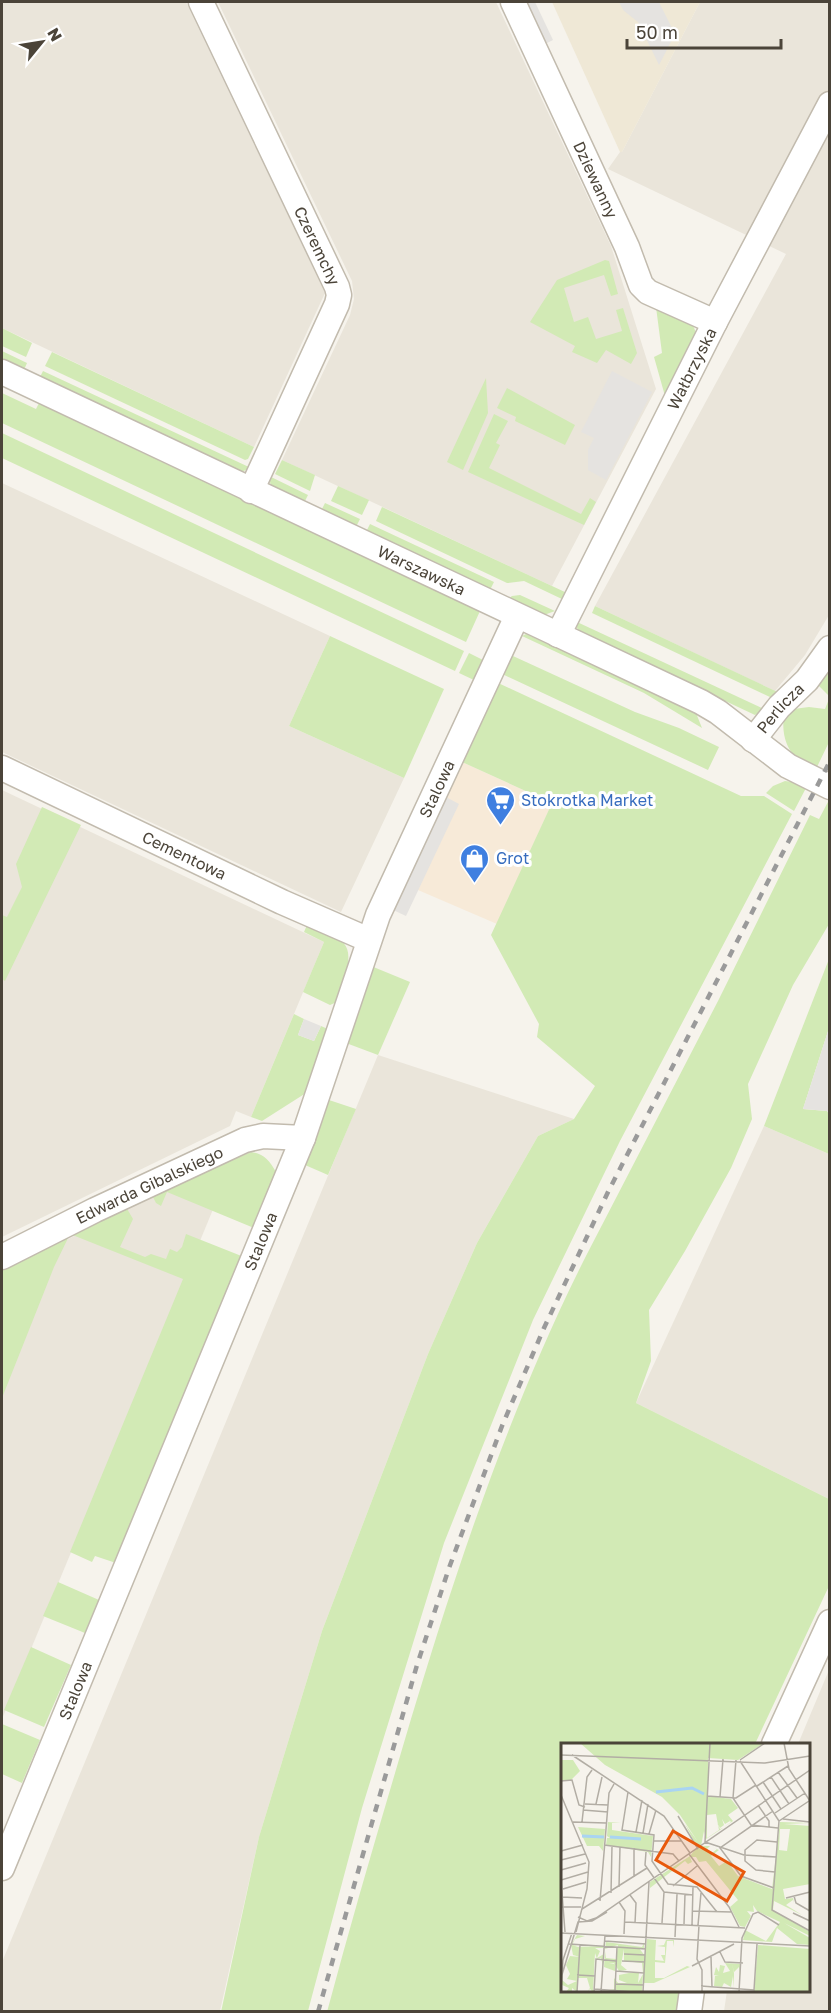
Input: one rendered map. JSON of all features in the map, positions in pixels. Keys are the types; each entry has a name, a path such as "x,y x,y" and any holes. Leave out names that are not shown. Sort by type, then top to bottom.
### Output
{"street":[{"name":"Czeremchy","path":"201,2 339,295 337,304 251,491"},
{"name":"Dziewanny","path":"513,2 627,247 641,285 648,292 715,322"},
{"name":"Wałbrzyska","path":"558,635 715,322 830,104"},
{"name":"Warszawska","path":"2,372 701,702 718,712 788,766 830,788"},
{"name":"Stalowa","path":"2,1868 303,1138 378,915 517,615"},
{"name":"Perlicza","path":"753,740 779,707 807,680 830,648"},
{"name":"Cementowa","path":"2,768 282,902 369,940"},
{"name":"Edwarda Gibalskiego","path":"2,1257 140,1188 245,1140 263,1136 303,1138"},
{"path":"774,1743 830,1622"},
{"path":"689,2012 692,1992"}],"shaded area":[{"path":"2,2 186,2 325,293 254,447 2,328"},
{"path":"218,2 496,2 611,246 656,389 552,586 282,460 350,315 354,299 352,281"},
{"path":"520,2 535,2 553,40 541,46"},
{"path":"552,2 700,2 622,152 620,152"},
{"path":"619,2 659,2 675,34 659,65 638,22 623,10"},
{"path":"700,2 829,2 829,615 805,655 775,691 595,606 786,254 608,169 622,152"},
{"path":"612,371 652,392 606,480 588,470 588,450 594,438 581,432"},
{"path":"2,483 330,636 289,726 404,778 341,912 2,752"},
{"path":"462,762 552,803 497,924 404,884"},
{"path":"2,790 324,942 251,1117 236,1111 230,1126 2,1237"},
{"path":"446,797 459,804 406,916 391,909"},
{"path":"304,1019 321,1026 314,1041 298,1035"},
{"path":"829,1028 830,1114 827,1111 803,1109"},
{"path":"378,1055 574,1119 538,1136 477,1243 428,1354 322,1631 259,1837 220,2011 2,2012 2,1962"},
{"path":"764,1126 829,1154 829,1499 636,1403"},
{"path":"205,1169 226,1178 2,1719 2,1273"},
{"path":"829,1670 829,2011 724,2011 727,1992 810,1992 810,1743 798,1743"}],"green space":[{"path":"605,260 609,261 618,294 611,296 604,275 564,288 574,322 588,317 596,339 622,331 616,310 623,308 637,353 631,364 606,350 597,363 572,352 575,346 530,322 557,280"},
{"path":"656,307 692,323 697,335 665,396 654,357 662,353"},
{"path":"2,328 32,343 26,357 2,346"},
{"path":"2,351 27,363 23,372 2,361"},
{"path":"52,352 254,447 248,459 245,460 45,366"},
{"path":"43,371 251,468 241,472 39,379"},
{"path":"486,378 488,413 463,470 447,462"},
{"path":"507,388 575,425 565,445 515,421 516,417 497,408"},
{"path":"2,393 36,409 40,401 94,430 480,611 466,642 2,423"},
{"path":"494,414 508,421 496,443 500,445 489,468 581,514 590,498 596,502 584,525 468,472"},
{"path":"2,433 464,651 455,671 2,458"},
{"path":"282,460 315,475 310,491 275,474"},
{"path":"269,476 308,495 304,503 271,487"},
{"path":"338,486 369,500 362,515 331,501"},
{"path":"325,503 360,519 356,527 321,511"},
{"path":"382,507 567,593 564,600 524,581 507,583 376,521"},
{"path":"370,524 494,582 490,590 366,532"},
{"path":"520,595 555,611 544,615 508,599"},
{"path":"595,606 784,695 772,698 592,613"},
{"path":"577,622 764,709 755,715 581,633 577,628"},
{"path":"526,634 696,713 702,728 644,693 522,636"},
{"path":"330,636 444,689 404,778 289,726"},
{"path":"469,653 485,661 476,681 459,673"},
{"path":"513,656 635,712 679,728 719,747 708,770 500,673"},
{"path":"829,660 829,696 819,686 817,680"},
{"path":"496,682 741,796 764,796 792,814 620,1141 533,1320 444,1543 362,1808 308,2011 221,2012 259,1837 322,1631 428,1354 477,1243 538,1136 574,1119 595,1086 537,1037 539,1024 491,935 552,803 462,762"},
{"path":"829,699 829,742 817,767 798,759 789,749 784,736 784,716 786,710 809,707 825,709"},
{"path":"785,781 793,782 829,798 829,800 806,788 794,811 766,793 773,786"},
{"path":"829,800 829,924 793,985 748,1084 752,1119 731,1168 649,1310 651,1361 636,1403 829,1499 829,1586 755,1743 561,1743 561,1992 681,1992 681,2011 327,2012 442,1620 484,1496 532,1373 587,1254 718,1001 810,815 819,819"},
{"path":"42,807 81,825 5,981 2,979 2,915 7,917 22,887 16,864"},
{"path":"307,925 329,934 346,946 347,970 337,1002 330,1005 303,992 324,942 304,932"},
{"path":"829,959 829,1028 803,1109 827,1111 829,1114 829,1154 764,1126"},
{"path":"371,966 410,982 378,1055 346,1043"},
{"path":"294,1014 304,1019 298,1035 314,1041 321,1026 330,1030 306,1093 262,1121 251,1117"},
{"path":"329,1100 356,1109 328,1175 305,1165"},
{"path":"251,1152 266,1158 276,1172 254,1228 167,1192 161,1206 156,1203 152,1195"},
{"path":"126,1207 133,1219 120,1247 145,1257 151,1254 166,1259 170,1249 177,1252 182,1247 186,1234 244,1257 116,1563 95,1556 92,1562 70,1552 183,1279 72,1235"},
{"path":"69,1236 54,1267 2,1398 2,1270"},
{"path":"58,1582 99,1600 85,1633 43,1616"},
{"path":"31,1647 71,1665 44,1727 4,1710"},
{"path":"2,1724 40,1740 22,1783 2,1774"}],"railway":[{"path":"318,2012 417,1665 449,1568 502,1426 544,1328 608,1192 830,761"}],"place":[{"name":"Stokrotka Market","path":"500,826"},
{"name":"Grot","path":"475,884"}]}
